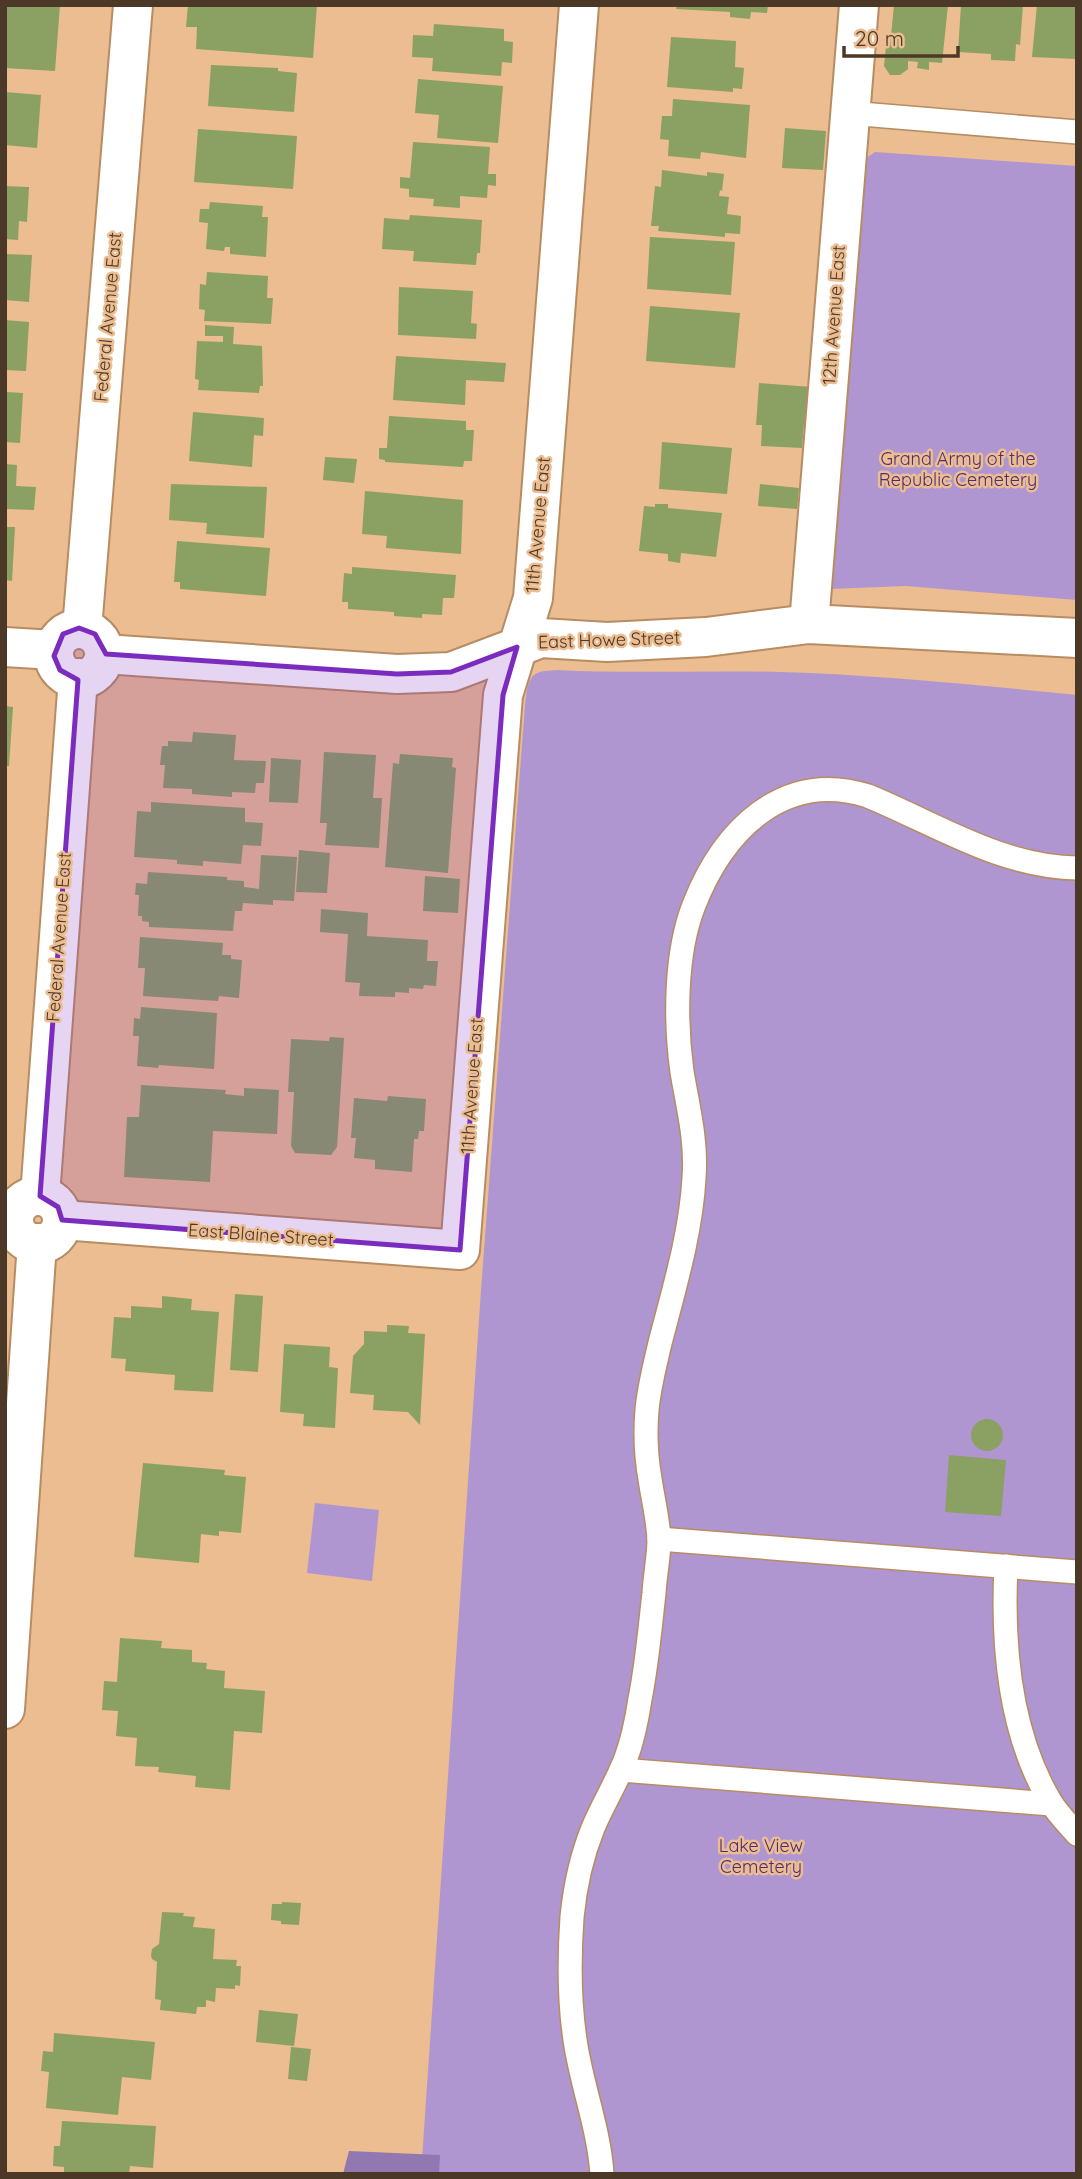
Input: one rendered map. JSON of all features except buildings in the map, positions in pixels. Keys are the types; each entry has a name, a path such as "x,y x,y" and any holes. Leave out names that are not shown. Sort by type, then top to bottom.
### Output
{"street":[{"name":"Federal Avenue East","path":"5,1709 32,1218 133,5"},
{"name":"11th Avenue East","path":"460,1250 502,695 533,598 579,5"},
{"name":"12th Avenue East","path":"809,624 859,5"},
{"name":"East Howe Street","path":"5,647 397,674 451,672 541,638 607,642 706,637 809,624 1077,638"},
{"name":"East Blaine Street","path":"32,1218 460,1250"}],"lane":[{"path":"849,113 1077,132"},
{"path":"602,2174 572,2019 572,1928 584,1855 592,1830 621,1770 634,1731 641,1697 659,1539 647,1461 647,1405 682,1252 694,1181 694,1145 678,1010 682,948 693,906 724,847 748,821 771,804 795,793 833,788 867,796 1010,858 1045,866 1077,868"},
{"path":"659,1539 1077,1572"},
{"path":"1006,1566 1005,1616 1016,1716 1037,1778 1051,1804 1077,1834"},
{"path":"621,1770 1051,1804"}],"highlighted area":[{"path":"79,628 95,634 106,654 397,674 451,672 517,647 503,695 460,1250 62,1220 58,1207 40,1196 78,680 60,670 54,656 63,634"}],"green space":[{"name":"Grand Army of the Republic Cemetery","path":"875,152 1077,166 1077,600 906,586 830,589 860,162"},
{"name":"Lake View Cemetery","path":"542,671 817,673 1077,695 1077,2174 421,2174 481,1290 526,701 528,685 534,675"},
{"path":"315,1503 379,1510 372,1581 307,1573"}],"shaded area":[{"path":"349,2151 440,2155 439,2174 343,2174"}]}
